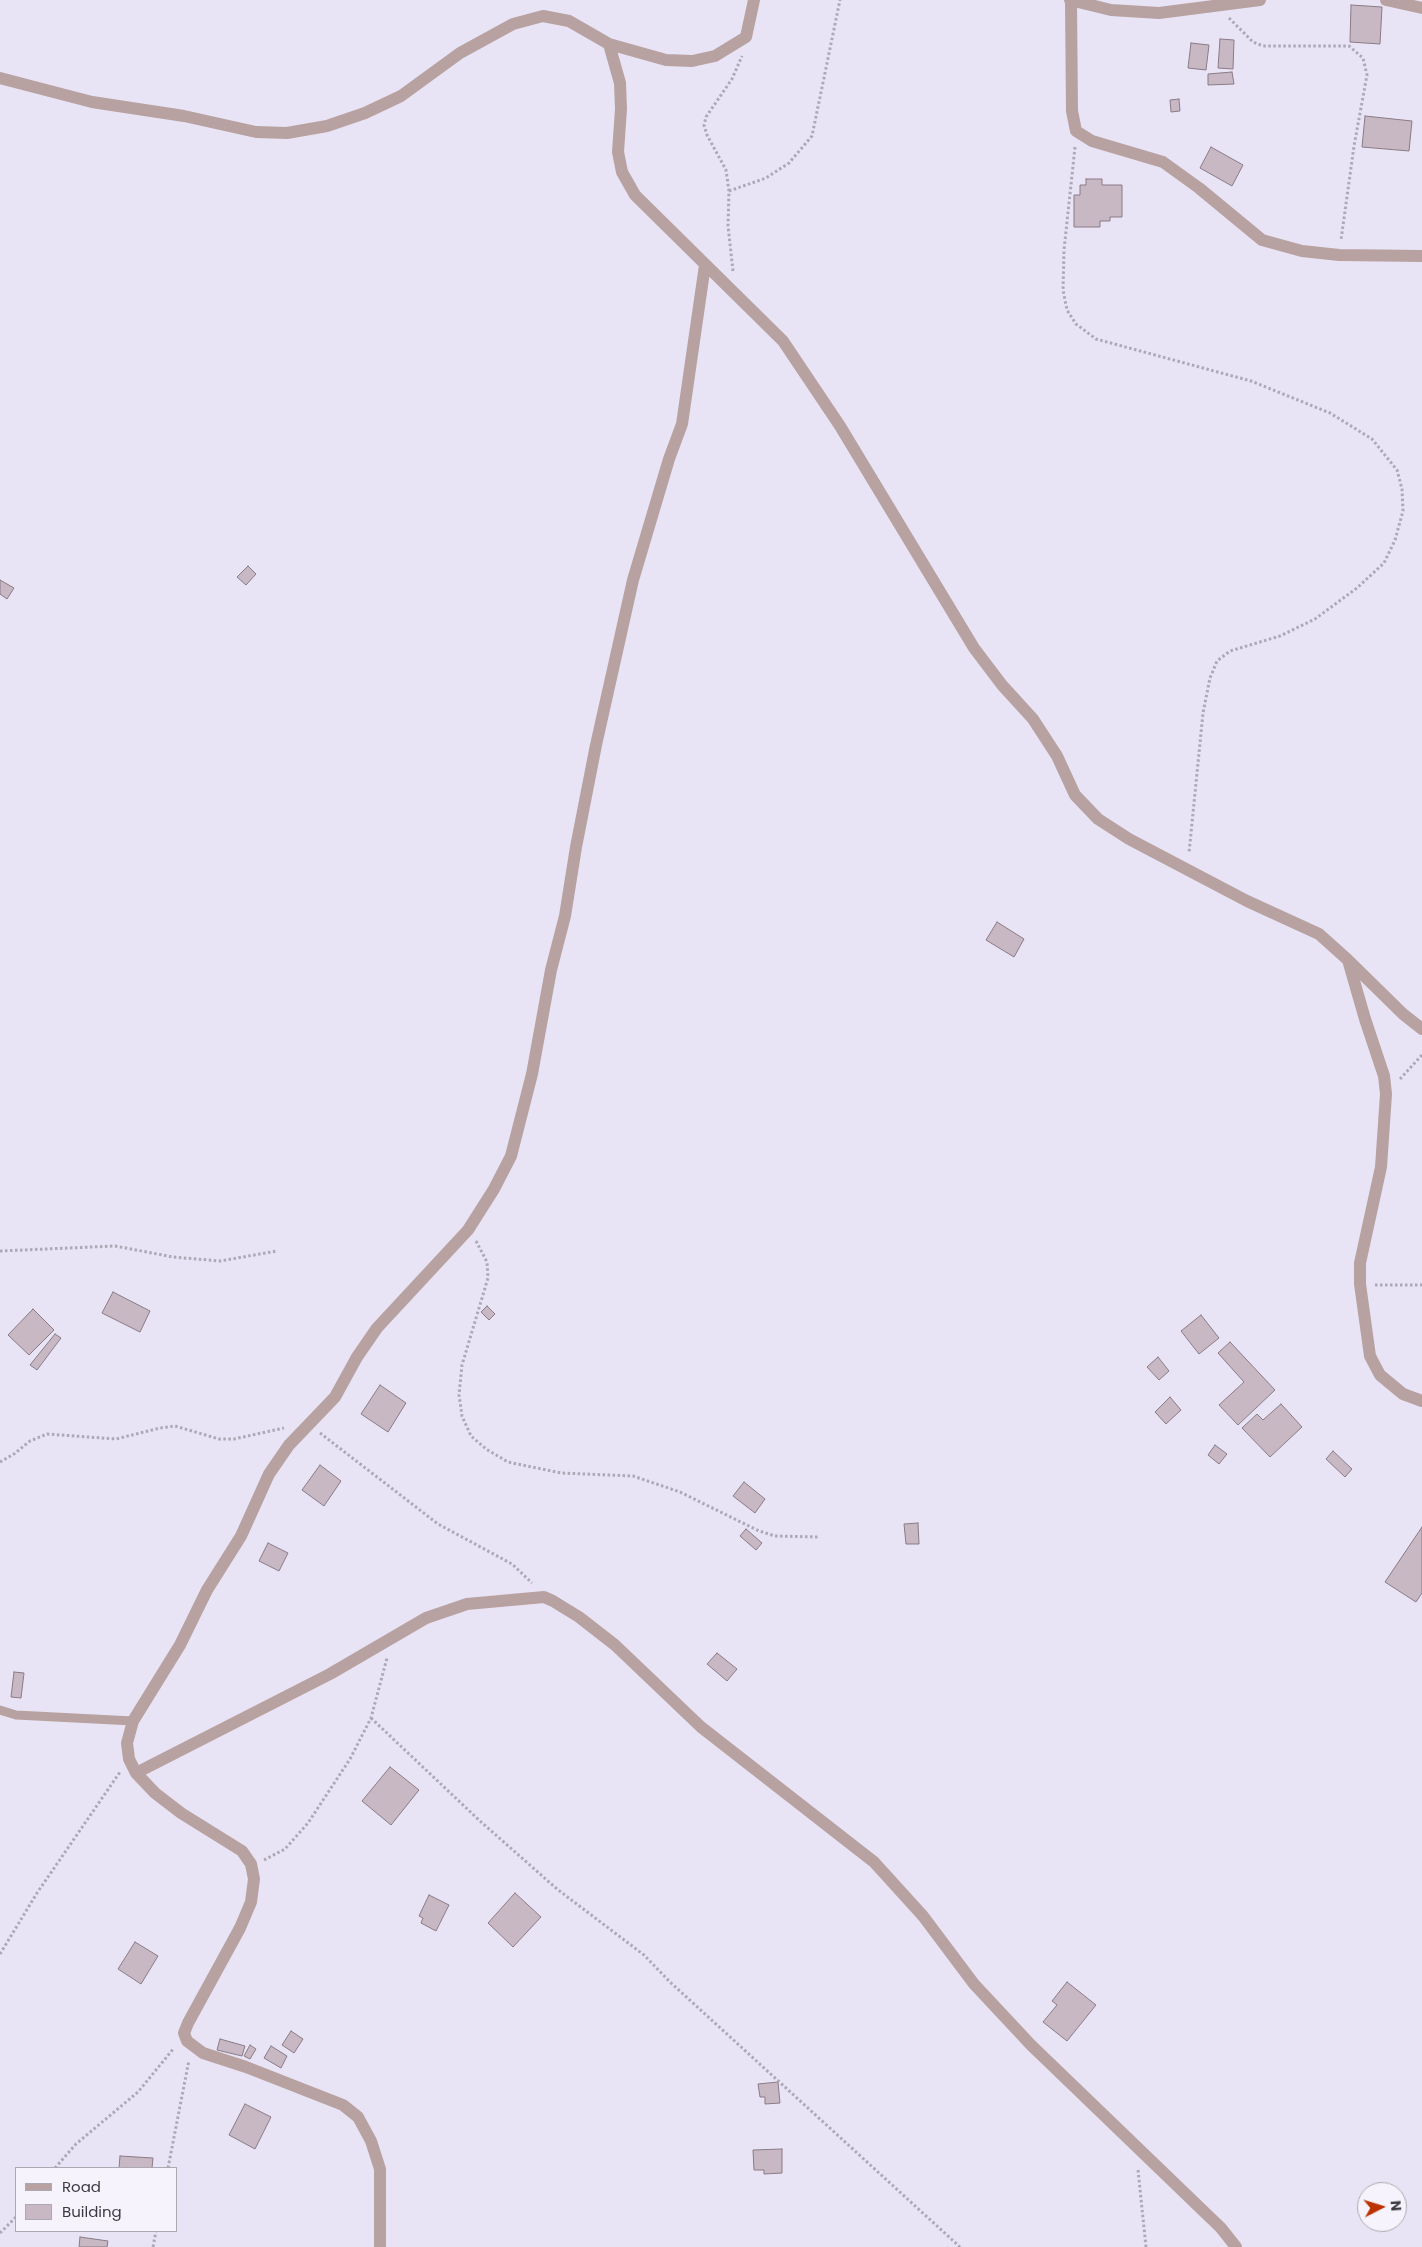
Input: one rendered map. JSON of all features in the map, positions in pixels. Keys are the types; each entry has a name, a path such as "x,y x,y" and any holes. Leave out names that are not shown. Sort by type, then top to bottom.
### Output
{"street":[{"path":"0,78 92,102 184,116 256,132 287,133 327,126 365,113 401,96 460,53 513,24 543,16 569,22 609,44 666,60 692,61 715,56 746,38 754,0"},
{"path":"1260,0 1159,13 1111,10 1070,0 1072,111 1076,131 1092,141 1163,162 1199,188 1262,240 1302,251 1339,255 1422,256"},
{"path":"1386,0 1417,5"},
{"path":"609,44 620,83 621,109 618,152 622,172 635,195 783,341 840,426 974,648 1033,719 1057,756 1075,795 1098,819 1129,839 1247,901 1319,934 1403,1014 1422,1029"},
{"path":"380,2247 380,2169 371,2141 358,2117 343,2105 246,2067 204,2053 192,2045 184,2033 251,1902 254,1879 251,1864 242,1851 155,1793 136,1773 129,1759 128,1743 133,1721 180,1645 207,1590 241,1536 269,1474 289,1445 310,1426 335,1397 357,1357 377,1328 468,1230 494,1189 511,1156 524,1114 552,970 565,916 576,846 596,745 631,590 669,458 682,424 706,265"},
{"path":"1348,960 1384,1076 1386,1094 1381,1167 1360,1263 1360,1284 1370,1356 1380,1375 1403,1394 1422,1401"},
{"path":"136,1773 330,1674 426,1618 467,1604 544,1597 579,1617 616,1645 701,1727 874,1862 923,1916 974,1984 1031,2045 1221,2228 1236,2247"}],"lane":[{"path":"0,1710 16,1715 133,1721"}],"path":[{"path":"729,191 766,178 789,163 812,136 840,0"},
{"path":"1219,6 1238,30 1253,42 1263,46 1350,46 1363,58 1367,74 1354,146 1339,255"},
{"path":"735,294 728,226 729,191 726,170 707,135 704,125 706,116 732,79 741,62 746,38"},
{"path":"1076,131 1064,250 1063,290 1068,310 1076,324 1096,339 1251,380 1330,412 1372,439 1397,470 1402,489 1403,511 1395,540 1384,563 1357,588 1315,619 1280,636 1230,652 1217,661 1210,678 1203,713 1187,869"},
{"path":"1386,1094 1422,1056"},
{"path":"468,1230 481,1247 487,1262 488,1278 462,1366 459,1395 462,1416 471,1436 486,1449 508,1462 561,1473 633,1476 680,1492 759,1532 775,1536 818,1537"},
{"path":"0,1251 115,1246 173,1257 220,1261 276,1251"},
{"path":"1360,1284 1422,1286"},
{"path":"0,1462 14,1454 30,1440 47,1434 116,1439 175,1426 219,1439 234,1439 284,1428 310,1426 438,1524 512,1564 527,1577 544,1597"},
{"path":"251,1864 275,1856 308,1822 350,1759 371,1718 392,1639"},
{"path":"371,1718 480,1822 557,1889 644,1955 670,1982 960,2247"},
{"path":"0,1954 37,1893 129,1759"},
{"path":"56,2167 76,2144 138,2092 162,2065 184,2033"},
{"path":"168,2167 192,2045"},
{"path":"1136,2147 1146,2247"},
{"path":"0,2233 15,2218"},
{"path":"153,2247 156,2232"}],"building":[{"path":"1351,5 1382,7 1380,44 1350,42"},
{"path":"1220,39 1234,40 1233,69 1218,68"},
{"path":"1191,43 1209,45 1206,70 1188,68"},
{"path":"1232,72 1234,84 1208,85 1208,74"},
{"path":"1179,99 1180,111 1171,112 1170,100"},
{"path":"1365,116 1412,121 1409,151 1362,147"},
{"path":"1211,147 1243,165 1232,186 1200,168"},
{"path":"1086,179 1102,179 1102,185 1122,185 1122,217 1110,217 1110,221 1100,221 1100,227 1074,227 1074,195 1080,195 1080,185 1086,185"},
{"path":"248,566 256,574 246,585 237,577"},
{"path":"0,580 14,588 7,599 0,594"},
{"path":"997,922 1024,939 1014,957 986,940"},
{"path":"113,1292 150,1311 140,1332 102,1313"},
{"path":"487,1306 495,1314 489,1320 481,1312"},
{"path":"33,1309 54,1330 29,1355 8,1335"},
{"path":"1201,1315 1219,1338 1199,1354 1181,1331"},
{"path":"55,1334 61,1338 37,1370 30,1365"},
{"path":"1230,1342 1275,1390 1238,1425 1219,1405 1244,1382 1218,1353"},
{"path":"1158,1357 1169,1371 1159,1380 1147,1367"},
{"path":"380,1385 406,1403 388,1432 361,1414"},
{"path":"1170,1397 1181,1410 1166,1424 1155,1412"},
{"path":"1281,1404 1302,1427 1270,1457 1242,1428 1257,1414 1263,1420"},
{"path":"1215,1445 1227,1454 1219,1464 1208,1455"},
{"path":"1333,1451 1352,1469 1345,1477 1326,1459"},
{"path":"320,1465 341,1481 324,1506 302,1490"},
{"path":"744,1482 765,1499 755,1513 733,1496"},
{"path":"918,1523 919,1544 906,1544 904,1524"},
{"path":"1422,1527 1422,1593 1416,1602 1385,1582"},
{"path":"746,1529 762,1543 756,1550 740,1536"},
{"path":"268,1543 288,1553 279,1571 259,1561"},
{"path":"717,1653 737,1669 727,1681 707,1664"},
{"path":"14,1672 24,1673 21,1698 11,1697"},
{"path":"390,1767 419,1790 391,1825 362,1801"},
{"path":"515,1893 541,1917 513,1947 488,1923"},
{"path":"429,1895 449,1905 436,1931 421,1923 423,1918 419,1916"},
{"path":"135,1942 158,1956 141,1984 118,1969"},
{"path":"1067,1982 1096,2005 1067,2041 1043,2022 1057,2005 1052,2001"},
{"path":"291,2031 303,2039 294,2053 282,2045"},
{"path":"220,2039 245,2046 242,2056 217,2050"},
{"path":"250,2045 256,2049 250,2059 244,2056"},
{"path":"271,2046 287,2056 281,2068 264,2058"},
{"path":"778,2082 780,2103 765,2104 765,2097 760,2097 758,2084"},
{"path":"245,2104 271,2117 255,2149 229,2135"},
{"path":"782,2149 782,2173 764,2174 764,2170 754,2170 753,2150"},
{"path":"120,2156 153,2158 152,2167 119,2167"},
{"path":"80,2237 108,2241 107,2247 79,2247"}]}
